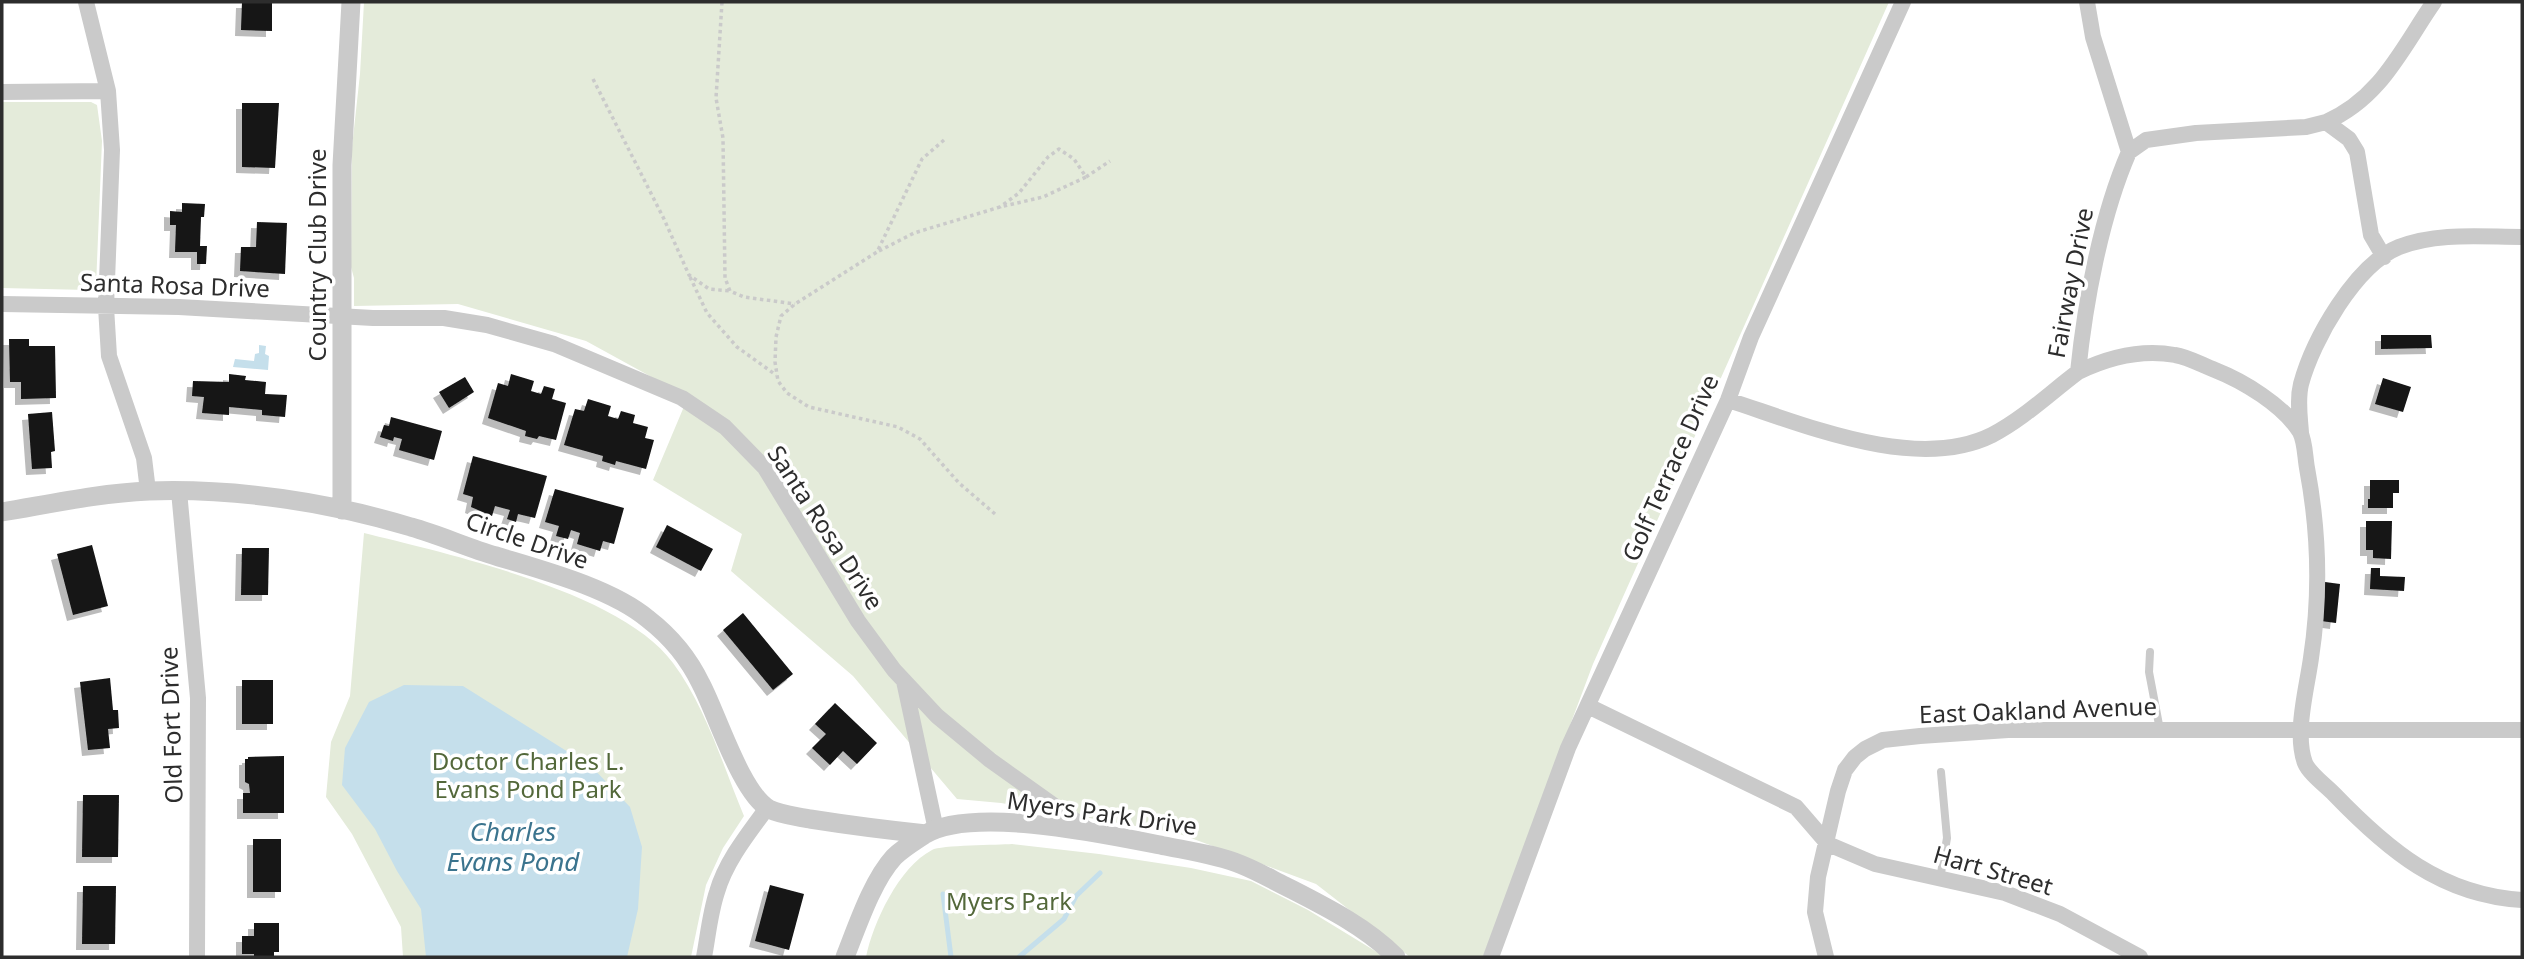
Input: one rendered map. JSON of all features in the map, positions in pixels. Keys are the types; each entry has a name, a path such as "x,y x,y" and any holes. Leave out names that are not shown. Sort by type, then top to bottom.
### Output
{"street":[{"path":"86,2 108,92 112,150 106,307 109,356 144,458 148,491"},
{"name":"Country Club Drive","path":"342,510 342,165 351,2"},
{"name":"Golf Terrace Drive","path":"1492,957 1569,748 1728,400 1751,337 1903,2"},
{"path":"2087,2 2097,49 2129,152 2146,140 2196,133 2306,127 2326,122 2359,104 2375,88 2398,61 2434,2"},
{"path":"2,92 108,92"},
{"path":"2326,122 2349,139 2357,152 2371,235 2384,257"},
{"name":"Fairway Drive","path":"1728,400 1841,436 1889,445 1945,448 1975,442 2015,421 2078,372 2084,318 2111,203 2129,152"},
{"path":"2522,237 2440,237 2398,248 2373,264 2327,324 2301,386 2301,433 2316,520 2319,559 2318,606 2301,729 2305,764 2392,849 2430,874 2465,890 2500,899 2522,900"},
{"name":"Santa Rosa Drive","path":"2,304 179,307 444,318 487,325 554,344 682,398 725,427 765,468 858,621 894,670 937,716 990,760 1093,833"},
{"path":"2078,372 2103,360 2139,354 2176,355 2223,373 2270,400 2301,433"},
{"name":"Circle Drive","path":"2,512 98,496 148,491 246,495 342,510 412,527 566,578 605,594 646,616 665,634 690,664 750,790 767,808"},
{"name":"Old Fort Drive","path":"179,491 198,698 197,957"},
{"name":"Santa Rosa Drive","path":"904,681 931,832"},
{"path":"1588,706 1796,807 1828,844"},
{"name":"East Oakland Avenue","path":"1826,957 1815,912 1818,877 1828,844 1838,790 1845,770 1855,757 1883,740 2008,730 2522,730"},
{"path":"704,957 716,894 724,873 738,848 767,808 781,814 835,823 931,832"},
{"name":"Myers Park Drive","path":"845,957 877,884 894,858 931,832 974,823 1023,824 1093,833 1241,864 1331,910 1382,944 1396,957"},
{"name":"Hart Street","path":"1828,844 1875,864 2005,893 2060,914 2140,957"}],"lane":[{"path":"2150,652 2149,672 2160,730"},
{"path":"1940,879 1947,838 1941,772"}],"path":[{"path":"722,2 716,98 723,138 726,278 730,291"},
{"path":"593,79 708,313 737,347 777,376"},
{"path":"877,252 922,159 944,140"},
{"path":"1000,207 1019,193 1048,157 1059,149 1074,159 1086,177"},
{"path":"995,514 959,483 920,439 898,427 809,407 788,393 778,382 777,376 775,337 781,316 795,303 877,252 914,233 1043,197 1086,177 1110,160"},
{"path":"689,275 709,289 730,291 744,297 795,303"}],"green space":[{"path":"364,2 1889,2 1593,664 1483,957 1410,957 1316,884 1177,833 1001,803 957,799 853,676 731,571 742,534 653,480 688,397 586,341 458,304 354,306 354,278 351,267 352,147"},
{"path":"2,102 91,102 97,105 102,141 96,286 88,290 2,288"},
{"name":"Doctor Charles L. Evans Pond Park","path":"364,533 485,565 575,596 615,616 649,638 673,663 695,698 744,816 723,848 706,885 691,957 403,957 401,927 352,834 326,797 331,742 350,696"},
{"name":"Myers Park","path":"1012,844 1191,868 1251,881 1308,910 1385,957 866,957 869,943 889,897 898,882 920,858 937,848"}],"water":[{"path":"259,345 266,346 265,354 269,356 268,370 233,367 235,359 254,361 255,354 259,353"},
{"name":"Charles Evans Pond","path":"404,685 463,686 592,767 630,807 642,847 638,909 627,957 426,957 421,909 375,829 342,785 345,748 369,702"}],"building":[{"path":"242,2 272,2 272,31 241,30"},
{"path":"242,103 279,103 275,168 242,167"},
{"path":"182,203 205,204 204,217 201,217 200,246 207,246 206,264 197,264 197,252 175,252 176,225 170,225 170,211 182,212"},
{"path":"257,222 287,223 285,274 240,271 241,247 256,247"},
{"path":"2381,335 2431,335 2432,348 2381,349"},
{"path":"9,339 29,339 29,346 55,346 56,398 21,399 21,382 10,382"},
{"path":"229,374 246,376 245,380 266,382 265,394 287,395 285,417 262,415 262,410 229,407 229,415 202,413 204,397 192,396 193,381 229,382"},
{"path":"511,374 534,381 531,391 541,394 544,386 555,389 552,399 566,403 556,440 525,436 526,431 488,418 498,383 508,386"},
{"path":"465,377 474,392 449,408 439,392"},
{"path":"2383,378 2411,387 2403,412 2375,404"},
{"path":"588,399 611,406 608,416 618,419 621,411 635,415 633,423 648,427 645,438 654,440 646,469 616,461 615,465 602,461 603,456 564,445 575,409 584,411"},
{"path":"52,412 55,451 51,452 52,468 32,469 28,414"},
{"path":"391,417 442,431 434,460 399,450 402,439 394,437 393,441 380,437 384,425 389,426"},
{"path":"473,456 547,476 535,518 518,514 516,522 507,519 510,510 495,506 492,516 471,507 473,497 463,494"},
{"path":"2370,480 2399,480 2399,493 2393,493 2393,508 2368,508"},
{"path":"555,489 624,508 614,544 603,541 600,551 577,544 580,533 571,530 568,539 556,536 559,526 545,522"},
{"path":"2366,521 2392,521 2391,559 2373,558 2373,550 2366,550"},
{"path":"667,525 713,549 701,571 656,547"},
{"path":"92,545 108,606 73,615 57,554"},
{"path":"242,548 269,548 268,595 241,595"},
{"path":"2371,568 2380,568 2380,576 2405,577 2404,591 2370,589"},
{"path":"2325,582 2340,584 2336,623 2321,621"},
{"path":"743,613 793,674 773,690 723,630"},
{"path":"110,678 113,710 118,710 119,728 108,729 110,748 88,750 80,682"},
{"path":"242,680 273,680 273,724 242,724"},
{"path":"835,703 877,743 857,764 843,751 830,765 812,748 826,734 815,724"},
{"path":"284,756 284,813 243,813 243,793 250,793 249,784 245,782 245,759"},
{"path":"83,795 119,795 118,857 82,857"},
{"path":"253,839 281,839 281,892 253,892"},
{"path":"770,885 804,894 789,950 755,941"},
{"path":"83,886 116,886 115,944 82,944"},
{"path":"254,923 279,923 279,952 274,952 274,957 242,954 242,936 254,936"}],"waterway":[{"path":"1019,957 1064,919 1076,896 1100,873"},
{"path":"943,894 951,957"}]}
